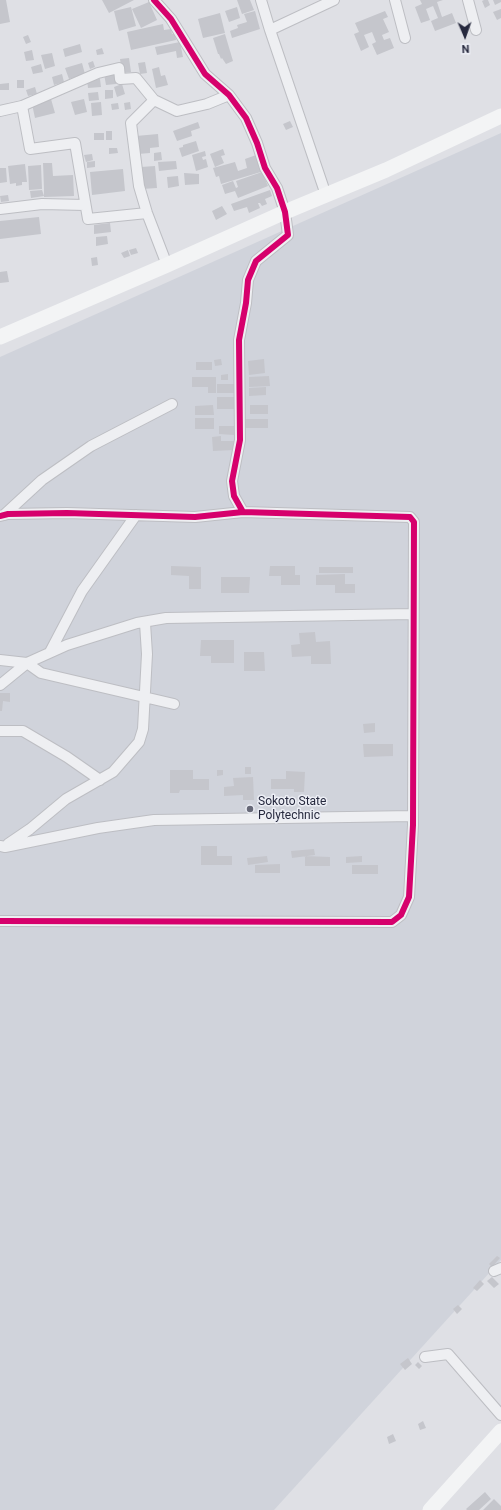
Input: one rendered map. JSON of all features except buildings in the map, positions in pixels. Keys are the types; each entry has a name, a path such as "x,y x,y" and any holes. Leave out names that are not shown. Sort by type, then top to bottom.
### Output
{"street":[{"path":"154,0 171,19 205,74 229,95 246,118 257,143 265,168 277,188 285,212 288,235 256,261 248,280 246,303 239,340 240,440 232,481 234,496 244,512"},
{"path":"261,0 326,195"},
{"path":"270,30 334,0"},
{"path":"395,0 405,38"},
{"path":"468,0 476,30"},
{"path":"0,111 22,106 98,73 118,68 120,80 136,78 154,100 178,111 207,104 229,95"},
{"path":"154,100 131,123 139,186 147,213 167,265"},
{"path":"22,106 30,149 75,143 88,219 147,213"},
{"path":"0,337 285,212 386,170 501,116"},
{"path":"0,209 42,204 85,204"},
{"path":"2,515 42,480 91,446 172,404"},
{"path":"0,922 392,922 401,915 409,897 413,816 414,522 410,517 244,512 195,517 67,513 2,515"},
{"path":"50,652 82,591 136,515"},
{"path":"0,685 27,663 67,644 137,623 145,623 166,618 413,614"},
{"path":"2,846 30,829 66,799 113,772 139,742 143,729 145,697 147,654 145,623"},
{"path":"0,660 27,663 41,673 174,704"},
{"path":"0,731 24,731 67,757 100,780"},
{"path":"2,846 98,828 154,820 413,816"},
{"path":"425,1357 448,1354 501,1415"},
{"path":"430,1510 501,1431"}],"shaded area":[{"name":"Sokoto State Polytechnic","path":"501,133 501,1260 274,1510 0,1510 0,357"}],"cycle path":[{"path":"154,0 171,19 205,74 229,95 246,118 257,143 265,168 277,188 285,212 288,235 256,261 248,280 246,303 239,340 240,440 232,481 234,496 243,512"},
{"path":"0,516 8,514 67,513 195,517 243,512 410,517 414,522 413,825 409,897 401,915 392,922 0,921"}],"place":[{"name":"Sokoto State Polytechnic","path":"250,809"}]}
